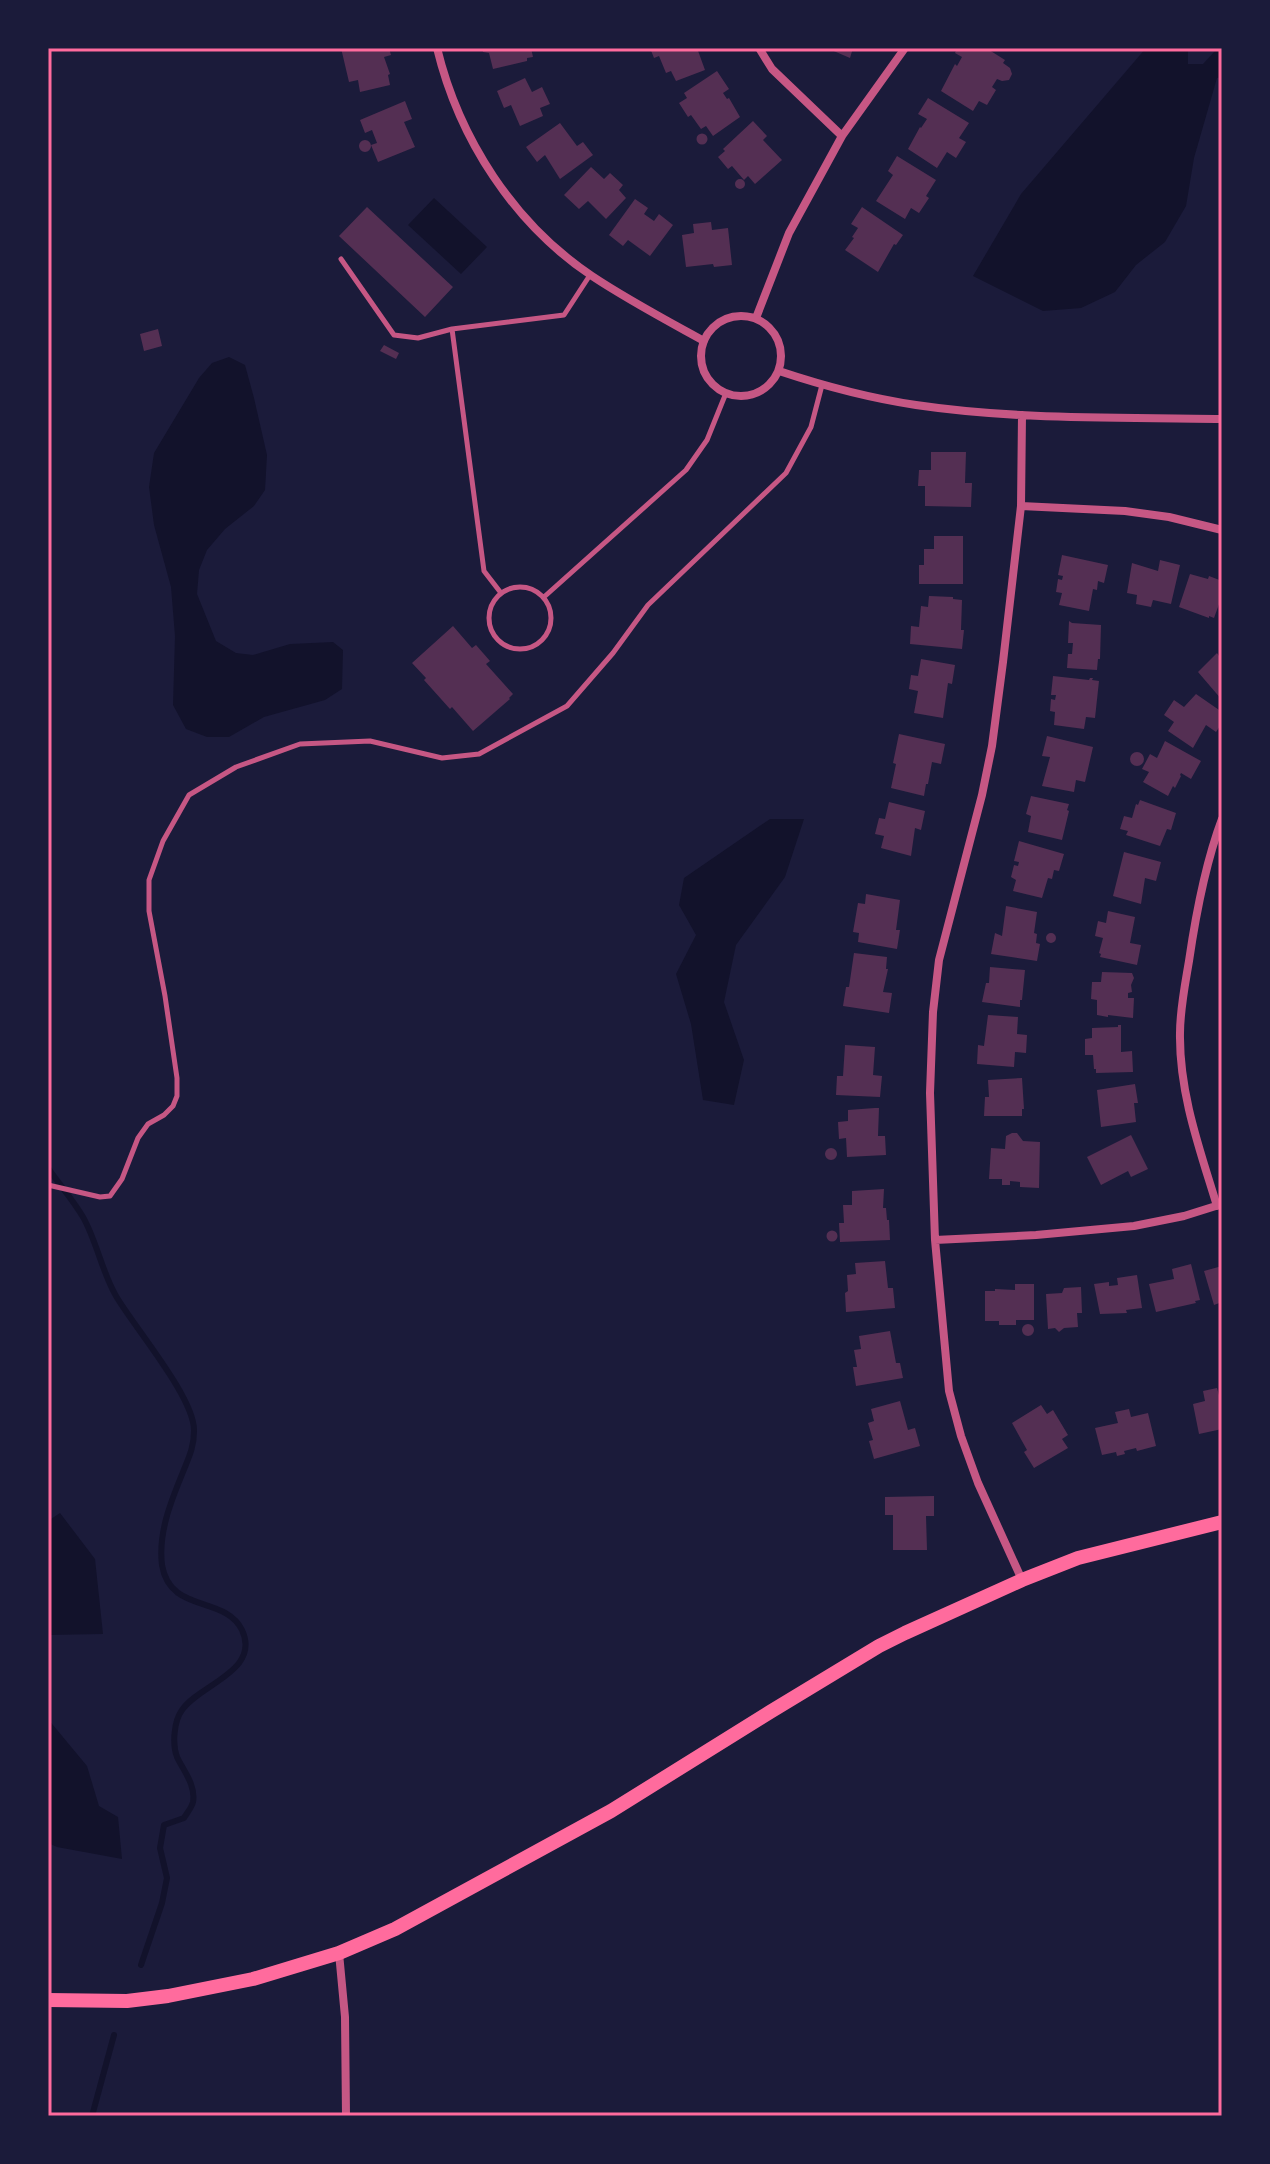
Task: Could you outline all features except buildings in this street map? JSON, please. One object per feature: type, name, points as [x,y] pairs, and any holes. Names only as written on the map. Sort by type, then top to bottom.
[{"type":"main road","points":[[48,2000],[127,2001],[168,1996],[253,1979],[339,1953],[395,1929],[611,1811],[879,1646],[1022,1580],[1078,1558],[1222,1522]]},
{"type":"street","points":[[437,48],[456,106],[474,145],[494,179],[533,225],[590,275],[704,341]]},
{"type":"street","points":[[759,48],[772,69],[842,136]]},
{"type":"street","points":[[756,318],[789,233],[842,136],[905,48]]},
{"type":"street","points":[[731,316],[756,318],[776,334],[781,345],[779,371],[763,389],[751,395],[726,393],[707,377],[701,353],[704,341],[710,330],[731,316]]},
{"type":"street","points":[[779,371],[822,385],[915,405],[973,412],[1222,419]]},
{"type":"street","points":[[1022,415],[1021,506],[992,746],[939,960],[933,1012],[930,1093],[935,1240],[949,1391],[978,1483],[1022,1580]]},
{"type":"street","points":[[1021,506],[1125,511],[1169,517],[1222,530]]},
{"type":"street","points":[[935,1240],[1134,1226],[1220,1205],[1188,1104],[1180,1034],[1182,999],[1196,913],[1212,845],[1222,819]]},
{"type":"street","points":[[339,1953],[345,2017],[346,2116]]},
{"type":"lane","points":[[341,259],[394,335],[418,338],[452,329],[564,315],[590,275]]},
{"type":"lane","points":[[452,329],[484,571],[501,593]]},
{"type":"lane","points":[[48,1185],[100,1197],[110,1196],[122,1179],[138,1138],[148,1124],[173,1106],[177,1096],[165,996],[149,911],[149,880],[163,841],[189,795],[236,767],[300,744],[370,741],[442,758],[479,754],[567,706],[613,653],[648,605],[786,473],[811,427],[822,385]]},
{"type":"lane","points":[[544,597],[686,470],[707,440],[726,393]]},
{"type":"lane","points":[[518,587],[536,591],[544,597],[550,606],[551,627],[538,644],[518,650],[498,641],[489,622],[489,611],[501,593],[518,587]]},
{"type":"shaded area","points":[[1146,48],[1188,48],[1188,64],[1203,64],[1222,48],[1222,77],[1217,78],[1194,158],[1186,206],[1165,242],[1136,265],[1115,292],[1081,308],[1043,311],[973,276],[1021,194]]},
{"type":"shaded area","points":[[434,198],[487,247],[461,274],[408,225]]},
{"type":"shaded area","points":[[229,357],[245,365],[254,398],[267,455],[265,490],[254,506],[225,529],[207,550],[199,570],[197,594],[216,641],[236,653],[253,655],[290,644],[333,642],[343,650],[342,689],[325,700],[264,717],[229,737],[207,737],[186,729],[173,705],[175,636],[171,587],[154,525],[149,487],[154,453],[199,378],[212,363]]},
{"type":"shaded area","points":[[770,819],[804,819],[785,877],[736,945],[724,1002],[744,1060],[734,1105],[703,1100],[691,1024],[676,974],[696,935],[679,905],[684,878]]},
{"type":"shaded area","points":[[60,1513],[95,1559],[103,1634],[48,1635],[48,1521]]},
{"type":"shaded area","points":[[48,1719],[87,1766],[99,1806],[118,1817],[122,1859],[48,1843]]},
{"type":"waterway","points":[[48,1168],[83,1217],[116,1296],[175,1382],[192,1417],[192,1447],[170,1506],[162,1541],[162,1565],[167,1580],[175,1591],[186,1598],[234,1619],[242,1630],[246,1644],[236,1666],[191,1701],[177,1720],[175,1752],[191,1784],[193,1802],[184,1818],[164,1825],[160,1848],[167,1878],[141,1965]]},
{"type":"waterway","points":[[92,2116],[114,2035]]}]
